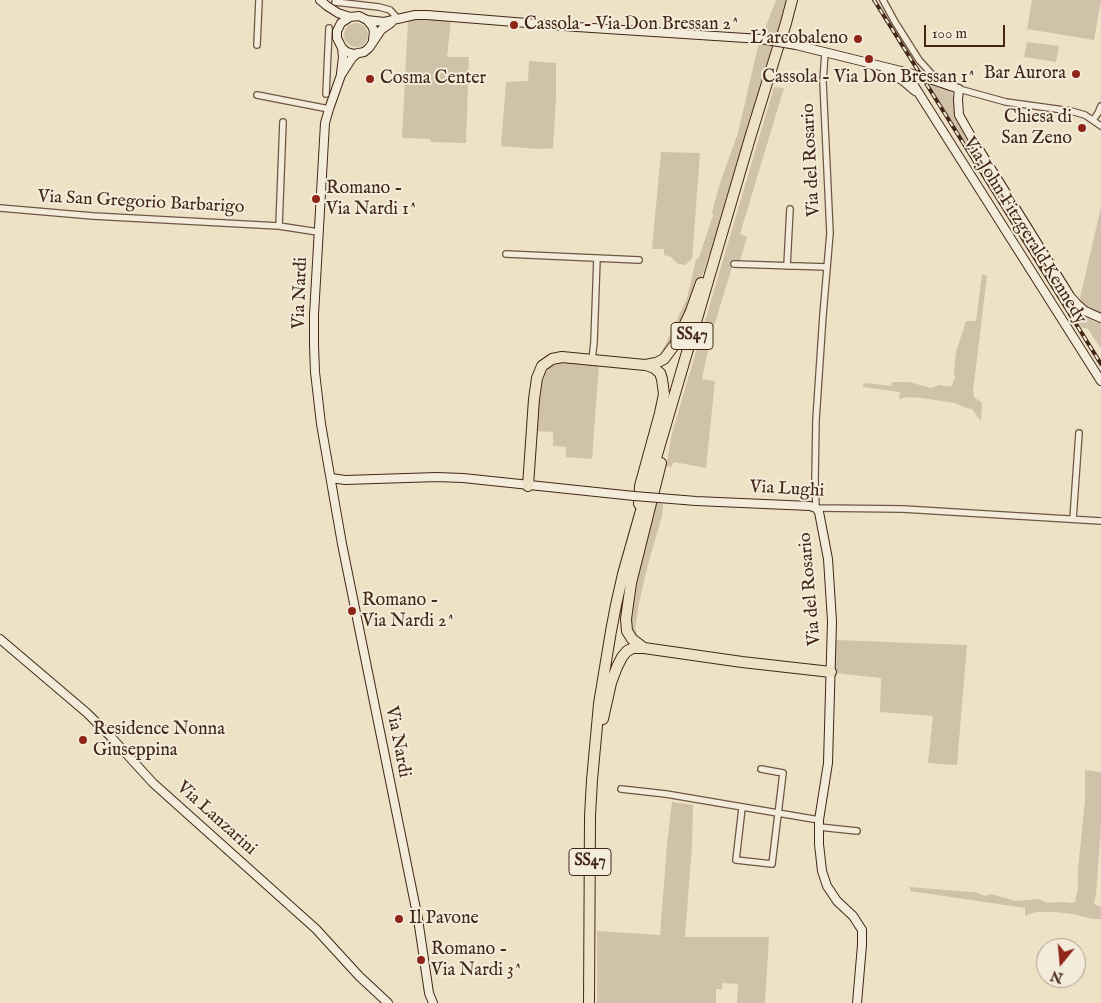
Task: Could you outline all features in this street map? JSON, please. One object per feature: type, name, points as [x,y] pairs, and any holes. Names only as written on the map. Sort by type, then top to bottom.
[{"type":"highway","name":"SS47","points":[[589,1003],[590,816],[599,704],[611,631],[623,574],[638,520],[792,0]]},
{"type":"highway","name":"SS47","points":[[786,24],[798,0]]},
{"type":"highway","points":[[528,486],[534,400],[537,378],[542,366],[552,360],[562,358],[645,364],[656,363],[664,359],[676,343],[691,311],[707,264],[719,245]]},
{"type":"highway","points":[[638,520],[640,486],[656,431],[664,394],[660,373],[645,364]]},
{"type":"highway","points":[[644,648],[632,639],[627,632],[626,619],[631,583],[661,465],[665,426]]},
{"type":"highway","points":[[595,743],[617,667],[627,651],[633,648],[831,672]]},
{"type":"main road","points":[[320,0],[338,13],[350,17],[359,16],[367,20],[384,22],[415,15],[436,15],[577,27],[762,39],[796,45],[865,62],[904,75],[922,76],[959,89],[959,115],[977,147],[1070,296],[1086,311],[1101,318]]},
{"type":"main road","points":[[327,6],[338,28]]},
{"type":"main road","points":[[350,17],[341,23],[338,28],[337,38],[342,48],[347,52],[358,54],[369,48],[381,30],[398,19]]},
{"type":"main road","points":[[367,20],[374,31],[373,42]]},
{"type":"main road","name":"Via Nardi","points":[[340,78],[343,57],[342,48]]},
{"type":"main road","name":"Via Nardi","points":[[358,54],[352,58],[340,78],[328,109],[325,126],[314,315],[315,372],[321,424],[355,611],[418,919],[429,993],[433,1003]]},
{"type":"main road","name":"Via John Fitzgerald Kennedy","points":[[904,75],[920,96],[1101,381]]},
{"type":"main road","name":"Via Lughi","points":[[331,482],[437,477],[634,496],[816,508]]},
{"type":"main road","name":"Via del Rosario","points":[[816,508],[819,512],[828,559],[832,620],[828,764],[819,824],[819,844],[822,871],[827,886],[837,901],[853,916],[862,930],[857,1003]]},
{"type":"main road","name":"Via Lanzarini","points":[[0,639],[87,713],[153,783],[316,929],[359,976],[388,1003]]},
{"type":"street","points":[[257,44],[259,0]]},
{"type":"street","points":[[883,0],[919,60],[938,81]]},
{"type":"street","points":[[335,2],[359,2],[379,7],[390,10],[398,19]]},
{"type":"street","points":[[326,94],[329,28]]},
{"type":"street","name":"Via del Rosario","points":[[816,508],[816,420],[830,233],[823,82],[825,52]]},
{"type":"street","points":[[326,77],[340,78]]},
{"type":"street","points":[[959,89],[1000,101],[1071,111],[1085,115],[1101,126]]},
{"type":"street","points":[[257,95],[328,109]]},
{"type":"street","points":[[1093,120],[1101,106]]},
{"type":"street","points":[[279,226],[283,122]]},
{"type":"street","name":"Via San Gregorio Barbarigo","points":[[0,208],[279,226],[318,232]]},
{"type":"street","name":"Via del Rosario","points":[[786,266],[790,210]]},
{"type":"street","points":[[506,254],[639,260]]},
{"type":"street","points":[[592,360],[597,258]]},
{"type":"street","points":[[734,264],[827,267]]},
{"type":"street","points":[[1073,520],[1079,433]]},
{"type":"street","name":"Via Lughi","points":[[816,508],[903,509],[1101,521]]},
{"type":"street","points":[[742,808],[736,860],[772,864],[783,773],[761,769]]},
{"type":"street","points":[[620,789],[666,794],[778,814],[857,831]]},
{"type":"shaded area","points":[[776,0],[789,0],[776,37],[762,36]]},
{"type":"shaded area","points":[[1032,0],[1101,0],[1094,40],[1027,29]]},
{"type":"shaded area","points":[[417,17],[451,19],[447,57],[469,57],[466,143],[431,142],[430,139],[402,138],[408,20]]},
{"type":"shaded area","points":[[356,23],[361,24],[367,30],[367,40],[361,46],[356,47],[351,46],[345,40],[344,35],[345,30],[351,24]]},
{"type":"shaded area","points":[[759,42],[773,45],[714,242],[691,306],[669,352],[659,357],[687,298],[696,260],[699,257],[713,216],[712,212],[721,180],[738,133]]},
{"type":"shaded area","points":[[1027,42],[1059,46],[1056,62],[1024,57]]},
{"type":"shaded area","points":[[529,61],[556,63],[553,148],[501,146],[506,82],[528,81]]},
{"type":"shaded area","points":[[927,82],[950,91],[955,97],[955,105],[1082,313],[1101,323],[1101,349],[1088,329],[1081,327]]},
{"type":"shaded area","points":[[774,87],[784,88],[740,234],[747,237],[739,264],[733,264],[711,336],[702,379],[715,381],[706,468],[674,462],[671,467],[666,466],[672,433]]},
{"type":"shaded area","points":[[661,152],[700,153],[692,259],[685,265],[678,264],[671,257],[664,255],[664,249],[652,249]]},
{"type":"shaded area","points":[[1101,207],[1101,315],[1079,302]]},
{"type":"shaded area","points":[[982,274],[987,276],[973,391],[974,397],[982,403],[981,420],[972,409],[955,403],[908,397],[899,399],[900,392],[863,387],[866,383],[891,386],[892,382],[909,382],[931,388],[939,385],[951,387],[955,378],[956,352],[966,321],[976,321]]},
{"type":"shaded area","points":[[564,362],[599,365],[592,459],[566,457],[566,447],[553,446],[553,432],[537,431],[540,388],[544,374],[550,367]]},
{"type":"shaded area","points":[[655,502],[663,503],[662,516],[639,603],[635,629],[643,643],[640,645],[630,626],[631,606]]},
{"type":"shaded area","points":[[836,640],[967,645],[957,765],[928,763],[933,716],[880,712],[881,678],[835,673]]},
{"type":"shaded area","points":[[1085,770],[1101,772],[1101,828],[1094,904],[1101,907],[1101,919],[1055,912],[1036,912],[1025,916],[1025,908],[910,891],[910,887],[975,892],[985,896],[991,894],[1016,901],[1039,899],[1047,903],[1075,902],[1078,888],[1078,869],[1085,800]]},
{"type":"shaded area","points":[[672,802],[693,805],[685,937],[769,937],[765,1003],[737,1003],[738,984],[722,983],[722,989],[716,989],[716,1003],[597,1003],[597,931],[660,935]]},
{"type":"railway","points":[[874,0],[1101,364]]},
{"type":"place","name":"Cassola - Via Don Bressan 2^","points":[[514,25]]},
{"type":"place","name":"L'arcobaleno","points":[[858,39]]},
{"type":"place","name":"Cassola - Via Don Bressan 1^","points":[[869,59]]},
{"type":"place","name":"Bar Aurora","points":[[1076,74]]},
{"type":"place","name":"Cosma Center","points":[[370,79]]},
{"type":"place","name":"Chiesa di San Zeno","points":[[1082,128]]},
{"type":"place","name":"Romano - Via Nardi 1^","points":[[316,199]]},
{"type":"place","name":"Romano - Via Nardi 2^","points":[[352,611]]},
{"type":"place","name":"Residence Nonna Giuseppina","points":[[83,740]]},
{"type":"place","name":"Il Pavone","points":[[399,919]]},
{"type":"place","name":"Romano - Via Nardi 3^","points":[[421,960]]}]
